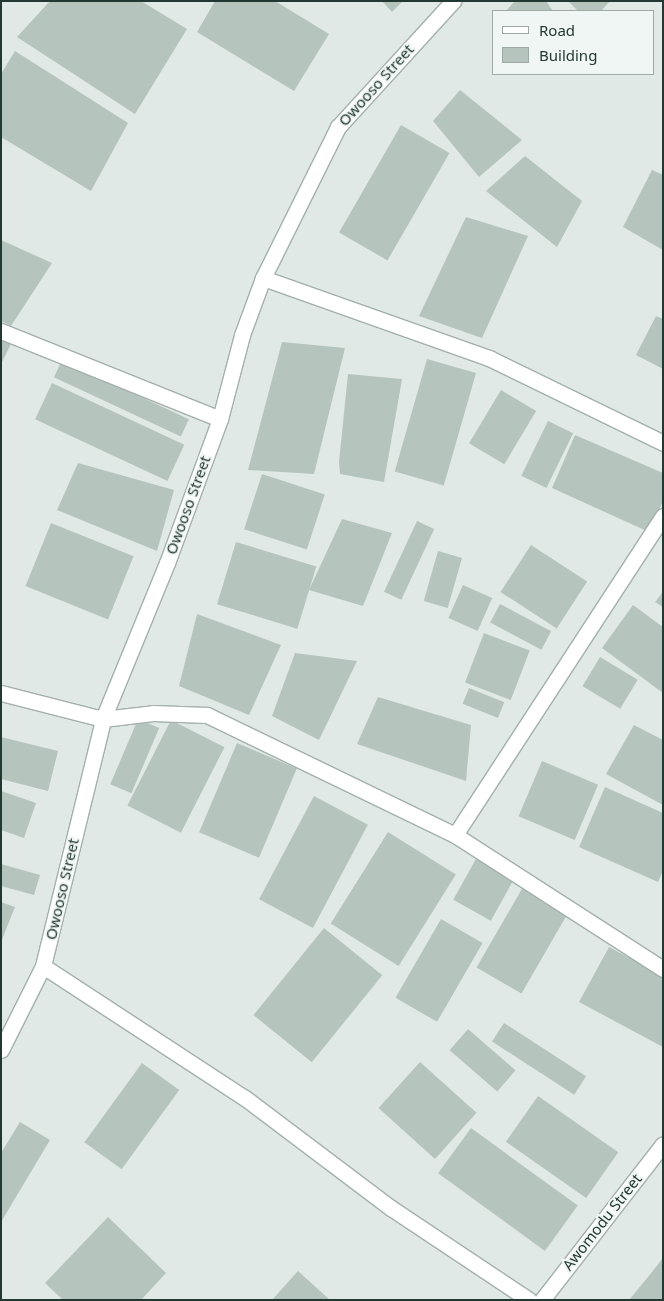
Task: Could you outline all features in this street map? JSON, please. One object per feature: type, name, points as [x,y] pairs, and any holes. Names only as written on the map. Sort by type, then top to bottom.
[{"type":"street","name":"Owooso Street","points":[[1,1050],[44,966],[102,719],[167,562],[220,419],[242,335],[263,278],[338,127],[453,1]]},
{"type":"street","points":[[263,278],[489,358],[663,443]]},
{"type":"street","points":[[1,331],[220,419]]},
{"type":"street","points":[[456,835],[663,516]]},
{"type":"street","points":[[1,693],[102,719],[153,713],[207,715],[456,835],[663,969]]},
{"type":"street","points":[[44,966],[245,1098],[390,1208],[529,1300]]},
{"type":"street","name":"Awomodu Street","points":[[542,1300],[663,1144]]},
{"type":"building","points":[[50,1],[141,1],[187,29],[135,114],[17,37]]},
{"type":"building","points":[[215,1],[275,1],[329,34],[294,91],[197,32]]},
{"type":"building","points":[[382,1],[403,1],[392,12]]},
{"type":"building","points":[[515,1],[546,1],[552,10],[507,10]]},
{"type":"building","points":[[568,1],[610,1],[602,10],[577,10]]},
{"type":"building","points":[[15,51],[128,123],[91,191],[1,137],[1,74]]},
{"type":"building","points":[[460,90],[522,140],[479,177],[433,121]]},
{"type":"building","points":[[401,125],[449,153],[387,260],[339,232]]},
{"type":"building","points":[[525,156],[582,201],[557,247],[486,191]]},
{"type":"building","points":[[652,170],[663,175],[663,250],[623,227]]},
{"type":"building","points":[[466,217],[528,236],[482,338],[419,316]]},
{"type":"building","points":[[1,240],[52,263],[11,326],[1,321]]},
{"type":"building","points":[[656,316],[663,319],[663,369],[636,355]]},
{"type":"building","points":[[1,339],[11,344],[1,364]]},
{"type":"building","points":[[282,342],[345,348],[314,474],[248,470]]},
{"type":"building","points":[[427,359],[476,373],[444,486],[395,471]]},
{"type":"building","points":[[62,360],[189,419],[181,436],[54,377]]},
{"type":"building","points":[[348,374],[402,379],[384,482],[340,474],[339,462]]},
{"type":"building","points":[[52,383],[184,445],[167,481],[35,419]]},
{"type":"building","points":[[501,390],[536,411],[504,464],[469,443]]},
{"type":"building","points":[[548,421],[573,433],[546,488],[521,476]]},
{"type":"building","points":[[575,435],[663,473],[663,501],[649,532],[552,488]]},
{"type":"building","points":[[78,463],[174,490],[157,551],[57,510]]},
{"type":"building","points":[[262,474],[325,494],[307,550],[244,529]]},
{"type":"building","points":[[342,519],[392,533],[363,606],[309,590]]},
{"type":"building","points":[[417,521],[434,529],[401,600],[384,592]]},
{"type":"building","points":[[51,523],[134,556],[108,619],[26,586]]},
{"type":"building","points":[[236,542],[316,567],[297,629],[217,604]]},
{"type":"building","points":[[531,545],[587,581],[557,628],[501,592]]},
{"type":"building","points":[[438,551],[462,558],[448,608],[424,601]]},
{"type":"building","points":[[463,585],[492,598],[478,631],[448,618]]},
{"type":"building","points":[[663,592],[663,607],[655,602]]},
{"type":"building","points":[[500,604],[551,631],[541,650],[490,623]]},
{"type":"building","points":[[633,605],[663,627],[663,693],[602,648]]},
{"type":"building","points":[[197,614],[281,645],[249,715],[179,686]]},
{"type":"building","points":[[484,633],[530,651],[511,700],[465,682]]},
{"type":"building","points":[[295,653],[357,661],[319,740],[272,716]]},
{"type":"building","points":[[600,657],[638,680],[620,709],[582,686]]},
{"type":"building","points":[[469,688],[504,702],[498,718],[463,704]]},
{"type":"building","points":[[378,697],[471,725],[466,781],[357,744]]},
{"type":"building","points":[[138,719],[159,728],[131,793],[110,784]]},
{"type":"building","points":[[171,720],[224,747],[181,833],[127,806]]},
{"type":"building","points":[[634,725],[663,740],[663,805],[606,774]]},
{"type":"building","points":[[1,737],[58,751],[48,791],[1,779]]},
{"type":"building","points":[[237,743],[297,768],[259,858],[199,832]]},
{"type":"building","points":[[542,761],[598,785],[575,840],[519,816]]},
{"type":"building","points":[[605,787],[663,813],[663,871],[658,882],[579,847]]},
{"type":"building","points":[[1,791],[36,803],[24,838],[1,830]]},
{"type":"building","points":[[314,796],[368,825],[313,928],[259,899]]},
{"type":"building","points":[[388,832],[456,874],[399,966],[331,924]]},
{"type":"building","points":[[477,857],[515,878],[491,921],[453,900]]},
{"type":"building","points":[[1,864],[40,875],[34,895],[1,886]]},
{"type":"building","points":[[523,887],[568,913],[522,994],[476,968]]},
{"type":"building","points":[[1,902],[15,907],[1,942]]},
{"type":"building","points":[[441,919],[483,943],[437,1022],[396,998]]},
{"type":"building","points":[[324,928],[382,975],[312,1062],[254,1015]]},
{"type":"building","points":[[609,947],[663,976],[663,1047],[579,1002]]},
{"type":"building","points":[[504,1023],[586,1076],[574,1095],[492,1041]]},
{"type":"building","points":[[468,1029],[516,1070],[497,1091],[450,1050]]},
{"type":"building","points":[[420,1062],[476,1113],[435,1159],[379,1108]]},
{"type":"building","points":[[142,1063],[179,1090],[122,1169],[84,1142]]},
{"type":"building","points":[[538,1096],[618,1152],[586,1198],[506,1142]]},
{"type":"building","points":[[20,1122],[50,1140],[1,1222],[1,1153]]},
{"type":"building","points":[[471,1128],[578,1206],[545,1251],[438,1173]]},
{"type":"building","points":[[108,1217],[166,1273],[141,1300],[63,1300],[45,1283]]},
{"type":"building","points":[[663,1258],[663,1300],[629,1300],[648,1277]]},
{"type":"building","points":[[298,1271],[330,1300],[272,1300]]}]
